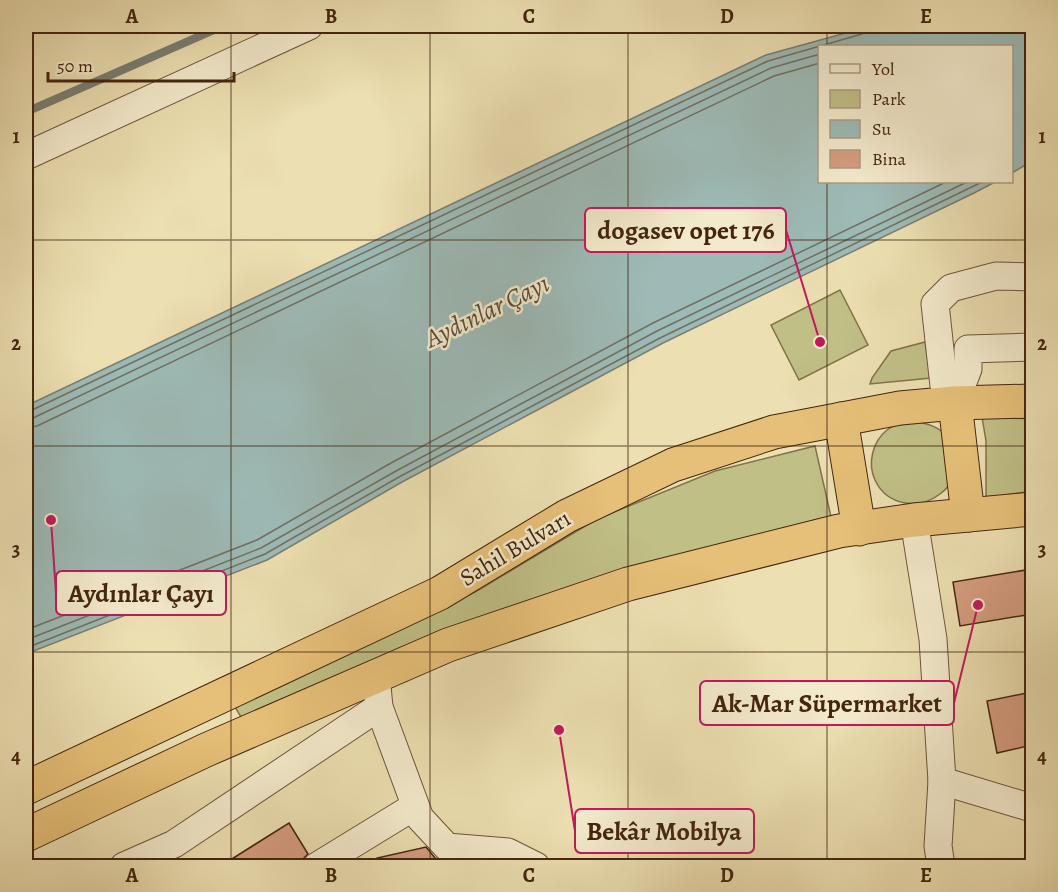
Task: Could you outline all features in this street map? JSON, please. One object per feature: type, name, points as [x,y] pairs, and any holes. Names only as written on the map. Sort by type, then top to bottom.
[{"type":"highway","name":"Sahil Bulvarı","points":[[26,789],[440,593],[567,516],[673,465],[774,432],[900,408],[955,403],[1032,402]]},
{"type":"highway","points":[[955,403],[968,515]]},
{"type":"highway","points":[[841,419],[858,529]]},
{"type":"highway","points":[[26,835],[206,750],[378,692],[447,645],[628,584],[839,531],[914,520],[1032,509]]},
{"type":"street","points":[[26,156],[309,26]]},
{"type":"street","points":[[955,403],[944,386],[935,304],[951,288],[996,276],[1032,277]]},
{"type":"street","points":[[955,403],[968,369],[968,349],[1032,347]]},
{"type":"street","points":[[914,520],[933,639],[942,781],[940,856],[921,867]]},
{"type":"street","points":[[124,867],[174,844],[378,692],[420,818],[447,857],[508,852],[536,867]]},
{"type":"street","points":[[942,781],[1032,808]]},
{"type":"street","points":[[317,867],[415,806]]},
{"type":"green space","points":[[840,290],[868,345],[799,380],[771,325]]},
{"type":"green space","points":[[925,342],[931,378],[870,384],[891,351]]},
{"type":"green space","points":[[982,417],[1032,419],[1032,491],[986,498],[986,441]]},
{"type":"green space","points":[[912,421],[932,426],[948,439],[952,475],[945,490],[932,499],[904,503],[895,500],[880,489],[873,473],[872,460],[878,440],[887,430]]},
{"type":"green space","points":[[815,446],[832,521],[244,722],[235,707],[475,592],[597,519],[715,471]]},
{"type":"water","points":[[871,26],[1032,26],[1032,161],[1013,172],[1013,45],[818,45],[818,183],[993,183],[663,343],[402,482],[267,560],[26,654],[26,406],[766,55]]},
{"type":"building","points":[[1032,569],[1032,614],[960,626],[953,582]]},
{"type":"building","points":[[1032,692],[1032,745],[997,753],[987,701]]},
{"type":"building","points":[[289,823],[308,854],[300,867],[219,867]]},
{"type":"building","points":[[426,847],[435,858],[444,862],[445,867],[378,867],[377,858]]},
{"type":"waterway","points":[[26,112],[223,26]]},
{"type":"place","name":"dogasev opet 176","points":[[820,342]]},
{"type":"place","name":"Aydınlar Çayı","points":[[51,520]]},
{"type":"place","name":"Ak-Mar Süpermarket","points":[[978,605]]},
{"type":"place","name":"Bekâr Mobilya","points":[[559,730]]}]
